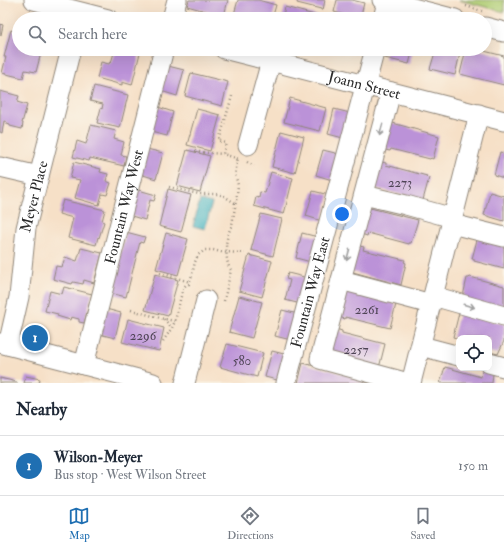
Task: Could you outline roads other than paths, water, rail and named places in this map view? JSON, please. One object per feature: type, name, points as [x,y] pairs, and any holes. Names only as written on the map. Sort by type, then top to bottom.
[{"type":"street","points":[[34,0],[70,12]]},
{"type":"street","points":[[174,12],[177,0]]},
{"type":"street","points":[[384,7],[459,12]]},
{"type":"street","points":[[492,24],[504,32]]},
{"type":"street","name":"Meyer Place","points":[[4,344],[19,297],[26,228],[69,56]]},
{"type":"street","name":"Fountain Way West","points":[[84,365],[162,56]]},
{"type":"street","name":"Joann Street","points":[[251,56],[504,121]]},
{"type":"street","name":"Fountain Way East","points":[[286,383],[373,56]]},
{"type":"street","points":[[242,152],[271,61]]},
{"type":"street","points":[[391,92],[320,359],[408,383]]},
{"type":"street","points":[[411,383],[479,114]]},
{"type":"street","points":[[0,167],[39,176]]},
{"type":"street","points":[[364,195],[406,205],[453,219],[504,237]]},
{"type":"street","points":[[453,219],[504,227]]},
{"type":"street","points":[[341,280],[504,316]]},
{"type":"street","points":[[185,383],[215,300]]},
{"type":"street","points":[[4,344],[147,382]]},
{"type":"street","points":[[420,346],[456,355]]},
{"type":"street","points":[[492,364],[504,367]]},
{"type":"water","points":[[200,200],[212,203],[205,229],[193,226]]},
{"type":"place","name":"Wilson-Meyer","points":[[35,338]]}]
